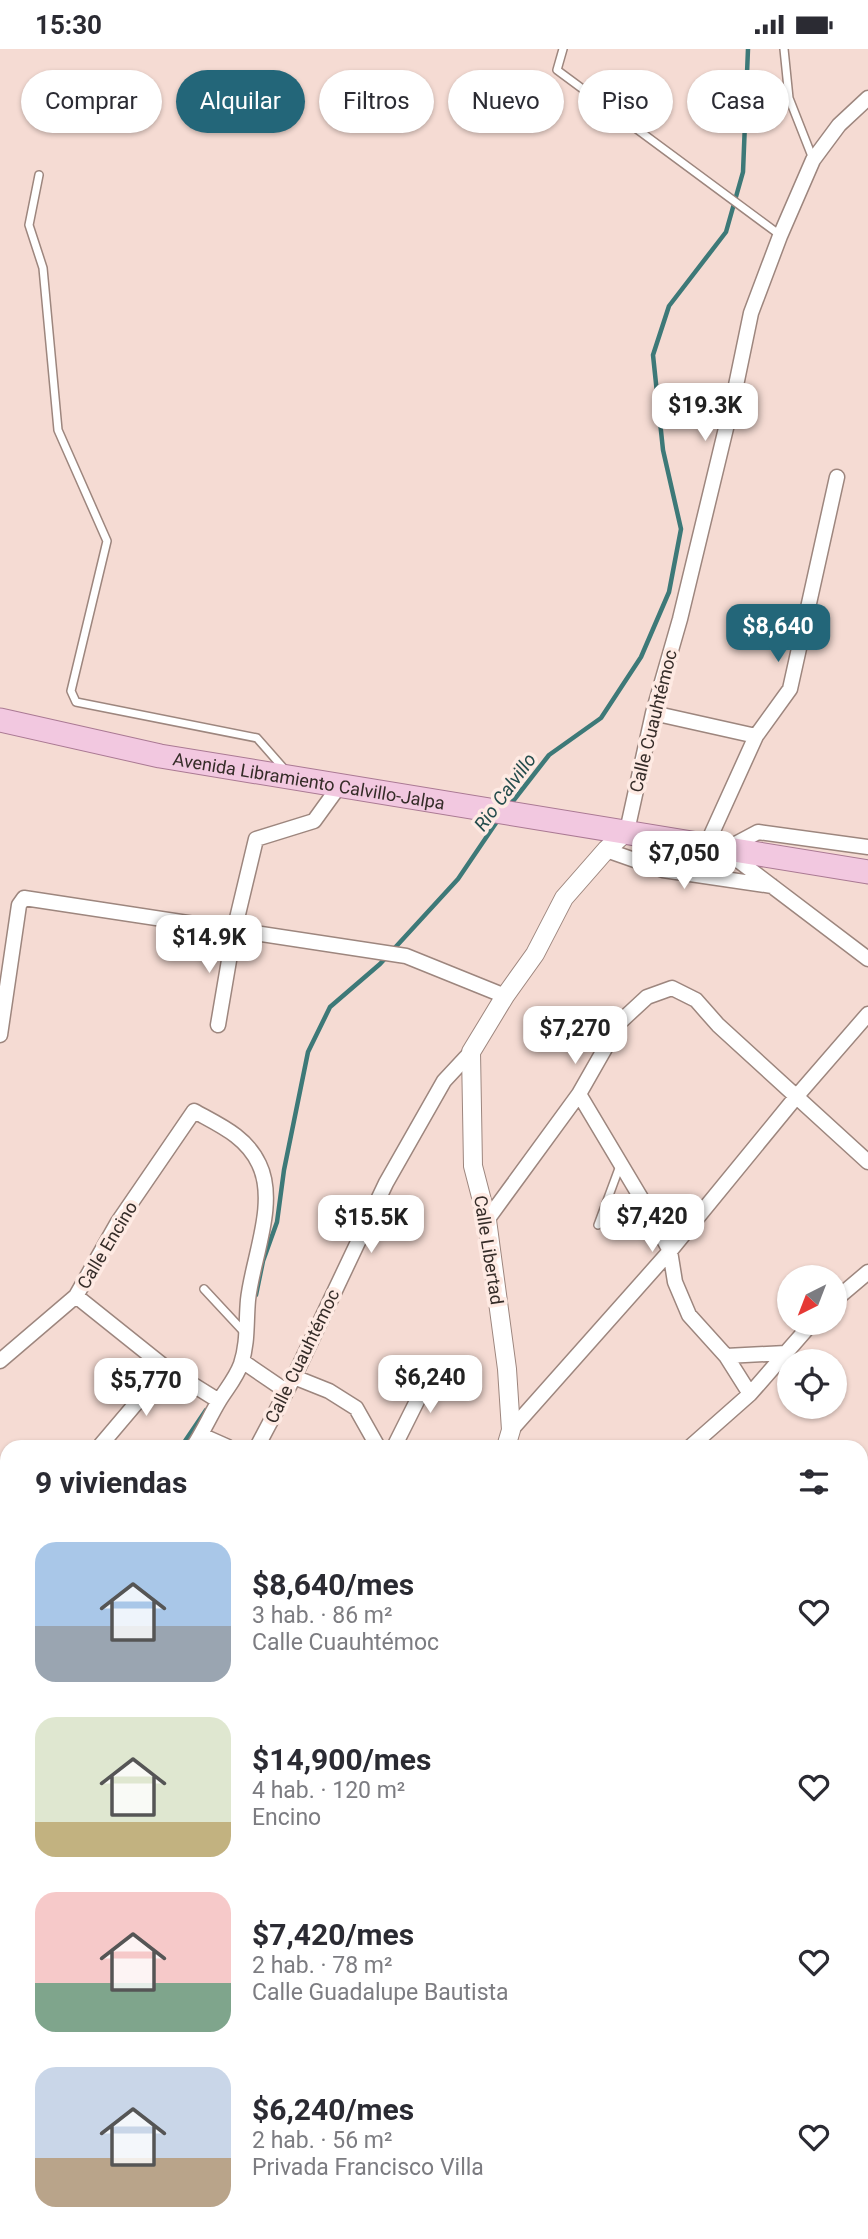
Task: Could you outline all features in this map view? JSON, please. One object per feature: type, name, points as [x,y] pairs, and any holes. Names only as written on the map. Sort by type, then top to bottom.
[{"type":"main road","name":"Avenida Libramiento Calvillo-Jalpa","points":[[0,720],[160,756],[868,872]]},
{"type":"street","name":"Calle Cuauhtémoc","points":[[261,1440],[294,1377],[386,1184],[444,1081],[471,1052],[505,996],[535,954],[564,898],[606,850],[627,831],[653,713],[683,606],[734,395],[751,313],[813,160],[839,125],[868,97]]},
{"type":"street","points":[[719,846],[756,736],[790,689],[837,477]]},
{"type":"street","points":[[653,713],[756,736]]},
{"type":"street","points":[[218,1025],[234,931],[256,839],[314,821],[341,785]]},
{"type":"street","points":[[719,846],[758,832],[868,846]]},
{"type":"street","points":[[719,846],[868,959]]},
{"type":"street","points":[[606,850],[663,870],[773,886]]},
{"type":"street","points":[[0,1035],[19,905],[24,898],[406,956],[505,996]]},
{"type":"street","points":[[487,1220],[579,1094],[620,1022],[647,997],[672,988],[696,1000],[718,1025],[868,1162]]},
{"type":"street","points":[[509,1439],[868,1014]]},
{"type":"street","name":"Calle Libertad","points":[[471,1052],[473,1166],[487,1220],[508,1369],[509,1439]]},
{"type":"street","points":[[579,1094],[670,1251],[675,1282],[689,1315],[726,1356],[750,1394]]},
{"type":"street","name":"Calle Encino","points":[[0,1361],[76,1296],[118,1222],[194,1111],[229,1130],[247,1145],[260,1165],[264,1181],[265,1219],[248,1300],[247,1335]]},
{"type":"street","points":[[847,1290],[868,1272]]},
{"type":"street","points":[[76,1296],[166,1367],[219,1401]]},
{"type":"street","points":[[198,1440],[219,1401],[235,1379],[247,1335]]},
{"type":"street","points":[[789,1349],[802,1335]]},
{"type":"street","points":[[726,1356],[777,1353]]},
{"type":"street","points":[[242,1361],[286,1391]]},
{"type":"street","points":[[698,1440],[750,1394],[777,1363]]},
{"type":"street","points":[[105,1440],[166,1367]]},
{"type":"street","points":[[398,1440],[420,1395],[429,1367]]},
{"type":"street","points":[[294,1377],[328,1391],[356,1408],[374,1440]]},
{"type":"lane","points":[[563,49],[557,70],[780,236]]},
{"type":"lane","points":[[784,49],[789,98],[813,160]]},
{"type":"lane","points":[[39,176],[29,225],[43,268],[58,430],[107,541],[71,691],[76,702],[257,738],[291,777]]},
{"type":"lane","points":[[598,1225],[621,1163]]},
{"type":"lane","points":[[204,1289],[247,1335]]},
{"type":"waterway","name":"Rio Calvillo","points":[[510,805],[549,755],[601,718],[641,657],[669,592],[681,529],[663,450],[653,355],[669,306],[726,232],[743,172],[748,49]]},
{"type":"waterway","name":"Rio Calvillo","points":[[256,1295],[263,1261],[277,1222],[284,1170],[308,1052],[330,1007],[380,964],[458,879],[498,820]]},
{"type":"waterway","name":"Rio Calvillo","points":[[186,1440],[206,1410]]}]
